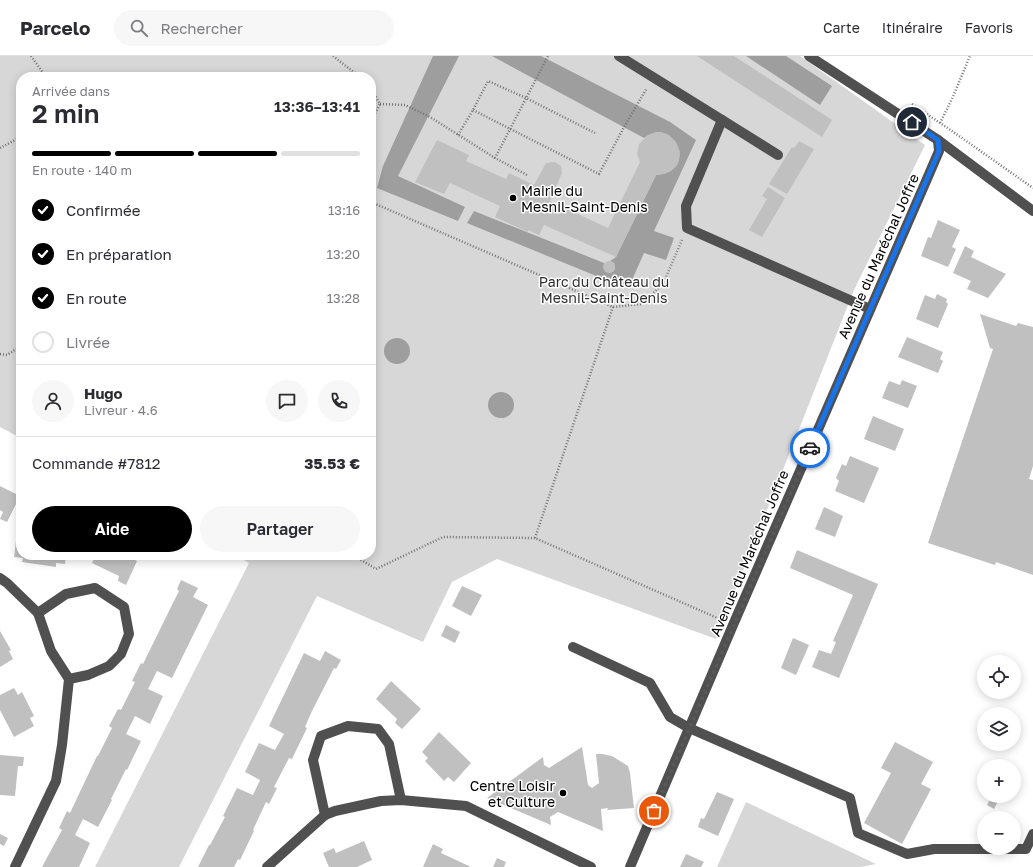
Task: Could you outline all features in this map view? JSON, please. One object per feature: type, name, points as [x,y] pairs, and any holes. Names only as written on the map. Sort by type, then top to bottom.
[{"type":"street","points":[[618,56],[778,156]]},
{"type":"street","points":[[809,56],[938,140],[1033,211]]},
{"type":"street","points":[[722,120],[686,206],[687,228],[870,309]]},
{"type":"street","name":"Avenue du Maréchal Joffre","points":[[630,867],[733,625],[939,151],[938,140]]},
{"type":"street","points":[[0,578],[38,613],[51,650],[69,679],[62,746],[56,781],[15,867]]},
{"type":"street","points":[[38,613],[66,594],[95,588],[124,607],[129,634],[121,654],[108,666],[88,675],[69,679]]},
{"type":"street","points":[[573,647],[650,683],[670,716],[689,728],[850,798],[858,833],[907,854],[934,849],[1026,849],[1033,834]]},
{"type":"street","points":[[326,815],[313,760],[321,736],[348,726],[378,729],[389,744],[401,800]]},
{"type":"street","points":[[267,867],[326,815],[335,811],[381,801],[401,800],[466,806],[590,867]]},
{"type":"path","points":[[31,56],[42,72]]},
{"type":"path","points":[[333,56],[354,72]]},
{"type":"path","points":[[940,122],[970,56]]},
{"type":"path","points":[[495,158],[547,57]]},
{"type":"path","points":[[473,110],[599,174],[636,105],[654,78]]},
{"type":"path","points":[[458,135],[488,81],[526,98],[595,134]]},
{"type":"path","points":[[376,97],[380,104]]},
{"type":"path","points":[[380,104],[405,105],[430,117],[495,158],[527,175]]},
{"type":"path","points":[[376,112],[380,104]]},
{"type":"path","points":[[952,131],[1033,188]]},
{"type":"path","points":[[0,148],[16,140]]},
{"type":"path","points":[[376,204],[613,307],[642,304],[662,284],[687,228]]},
{"type":"path","points":[[535,538],[613,307]]},
{"type":"path","points":[[0,354],[7,355],[16,349]]},
{"type":"path","points":[[361,560],[376,569],[443,537],[535,538],[733,625]]},
{"type":"green space","name":"Parc du Château du Mesnil-Saint-Denis","points":[[0,56],[800,56],[925,145],[854,290],[716,639],[497,559],[452,582],[423,642],[317,596],[179,867],[95,867],[249,563],[244,560],[376,560],[376,72],[16,72],[16,435],[0,427]]},
{"type":"green space","points":[[746,802],[876,864],[861,867],[717,867]]},
{"type":"shaded area","points":[[433,56],[459,56],[398,176],[465,207],[458,221],[377,188],[383,166]]},
{"type":"shaded area","points":[[492,56],[541,56],[670,122],[696,140],[654,231],[674,238],[666,260],[644,253],[628,289],[467,223],[474,211],[604,263],[604,268],[610,273],[614,271],[615,267],[614,263],[610,261],[616,257],[656,175],[667,173],[676,166],[679,159],[679,151],[676,143],[663,133],[654,133],[644,138]]},
{"type":"shaded area","points":[[746,56],[786,56],[832,86],[820,105]]},
{"type":"shaded area","points":[[397,338],[406,342],[410,351],[406,360],[397,364],[388,360],[384,351],[388,342]]},
{"type":"shaded area","points":[[501,392],[510,396],[514,405],[510,414],[501,418],[492,414],[488,405],[492,396]]},
{"type":"building","points":[[697,56],[734,56],[832,120],[822,137]]},
{"type":"building","points":[[661,132],[669,135],[676,142],[680,152],[679,160],[677,165],[671,171],[656,175],[616,257],[544,225],[539,235],[528,230],[528,232],[495,217],[500,206],[450,183],[444,194],[415,182],[437,140],[469,155],[466,161],[506,179],[509,173],[534,185],[546,163],[555,162],[561,166],[562,173],[550,201],[608,228],[640,162],[637,154],[639,144],[648,135]]},
{"type":"building","points":[[799,141],[814,149],[787,194],[769,184],[792,147],[794,148]]},
{"type":"building","points":[[768,187],[785,198],[762,237],[749,230],[767,199],[762,196]]},
{"type":"building","points":[[938,220],[960,230],[952,247],[956,249],[948,267],[921,256],[928,237],[931,238]]},
{"type":"building","points":[[965,246],[974,251],[971,257],[1006,274],[988,298],[967,289],[971,281],[953,273]]},
{"type":"building","points":[[609,261],[613,263],[615,267],[613,271],[609,273],[605,271],[603,267],[605,263]]},
{"type":"building","points":[[937,294],[947,299],[946,302],[948,304],[938,328],[916,319],[925,295],[935,299]]},
{"type":"building","points":[[980,314],[1016,326],[1018,323],[1033,327],[1033,466],[1029,479],[1033,480],[1033,575],[996,562],[995,565],[928,543],[993,349],[990,348]]},
{"type":"building","points":[[907,337],[943,352],[940,359],[943,361],[938,373],[898,357]]},
{"type":"building","points":[[902,380],[917,386],[908,408],[882,398],[889,381],[900,385]]},
{"type":"building","points":[[873,416],[904,429],[895,451],[864,439]]},
{"type":"building","points":[[850,456],[879,468],[864,503],[835,491],[839,481],[836,478],[842,464],[846,466]]},
{"type":"building","points":[[0,486],[16,494],[16,504],[7,522],[0,519],[3,512],[0,510]]},
{"type":"building","points":[[824,507],[843,516],[835,537],[815,529]]},
{"type":"building","points":[[16,541],[16,557],[14,557]]},
{"type":"building","points":[[797,550],[878,584],[839,678],[812,667],[819,650],[831,654],[836,642],[833,641],[853,595],[790,568]]},
{"type":"building","points":[[22,560],[65,560],[65,564],[56,563],[56,567],[22,562]]},
{"type":"building","points":[[94,560],[137,561],[126,585],[118,581],[119,576],[92,563]]},
{"type":"building","points":[[181,580],[198,588],[193,597],[208,605],[172,678],[157,671],[148,689],[163,696],[150,724],[135,716],[126,734],[141,741],[98,827],[83,819],[75,835],[90,843],[79,867],[42,867],[62,830],[59,828],[67,811],[70,813],[112,728],[109,726],[118,709],[121,710],[135,682],[132,681],[141,663],[143,664],[179,591],[177,589]]},
{"type":"building","points":[[462,586],[482,595],[471,616],[452,606]]},
{"type":"building","points":[[446,625],[460,632],[455,643],[441,636]]},
{"type":"building","points":[[0,631],[11,650],[9,651],[13,659],[0,667]]},
{"type":"building","points":[[793,638],[809,645],[796,675],[781,668]]},
{"type":"building","points":[[325,651],[341,660],[336,669],[334,668],[312,711],[305,727],[307,728],[292,759],[289,758],[274,787],[277,788],[269,804],[266,802],[240,860],[238,859],[234,867],[198,867],[225,817],[223,816],[237,788],[253,795],[260,780],[245,772],[259,743],[275,750],[284,734],[269,726],[304,653],[320,661]]},
{"type":"building","points":[[391,681],[421,709],[402,729],[395,723],[397,719],[376,699]]},
{"type":"building","points":[[14,688],[18,695],[22,692],[34,716],[30,718],[34,726],[14,737],[0,710],[0,695]]},
{"type":"building","points":[[439,732],[471,763],[454,782],[448,777],[444,781],[425,761],[428,758],[422,752]]},
{"type":"building","points":[[895,742],[933,762],[921,784],[931,789],[902,844],[864,823],[891,773],[881,768]]},
{"type":"building","name":"Centre Loisir et Culture","points":[[582,747],[588,785],[592,788],[599,783],[596,754],[612,756],[628,766],[630,773],[634,808],[601,809],[603,831],[558,812],[550,817],[551,825],[487,798],[543,757],[544,765],[549,768]]},
{"type":"building","points":[[0,755],[24,757],[23,766],[18,766],[15,796],[0,795]]},
{"type":"building","points":[[717,792],[734,799],[718,836],[698,827],[701,818],[704,819]]},
{"type":"building","points":[[988,803],[997,803],[994,809],[987,805]]},
{"type":"building","points":[[0,834],[8,838],[4,846],[0,844]]},
{"type":"building","points":[[364,841],[372,860],[357,867],[329,867],[323,853],[334,848],[336,853]]},
{"type":"building","points":[[433,844],[443,849],[441,853],[471,867],[423,867]]},
{"type":"building","points":[[686,854],[704,862],[701,867],[680,867]]},
{"type":"building","points":[[497,858],[506,862],[504,867],[493,867]]},
{"type":"way so far","points":[[654,811],[810,448]]},
{"type":"place","name":"Mairie du Mesnil-Saint-Denis","points":[[513,198]]},
{"type":"place","name":"Centre Loisir et Culture","points":[[563,793]]},
{"type":"route","points":[[810,448],[939,151],[938,140],[912,122]]}]
